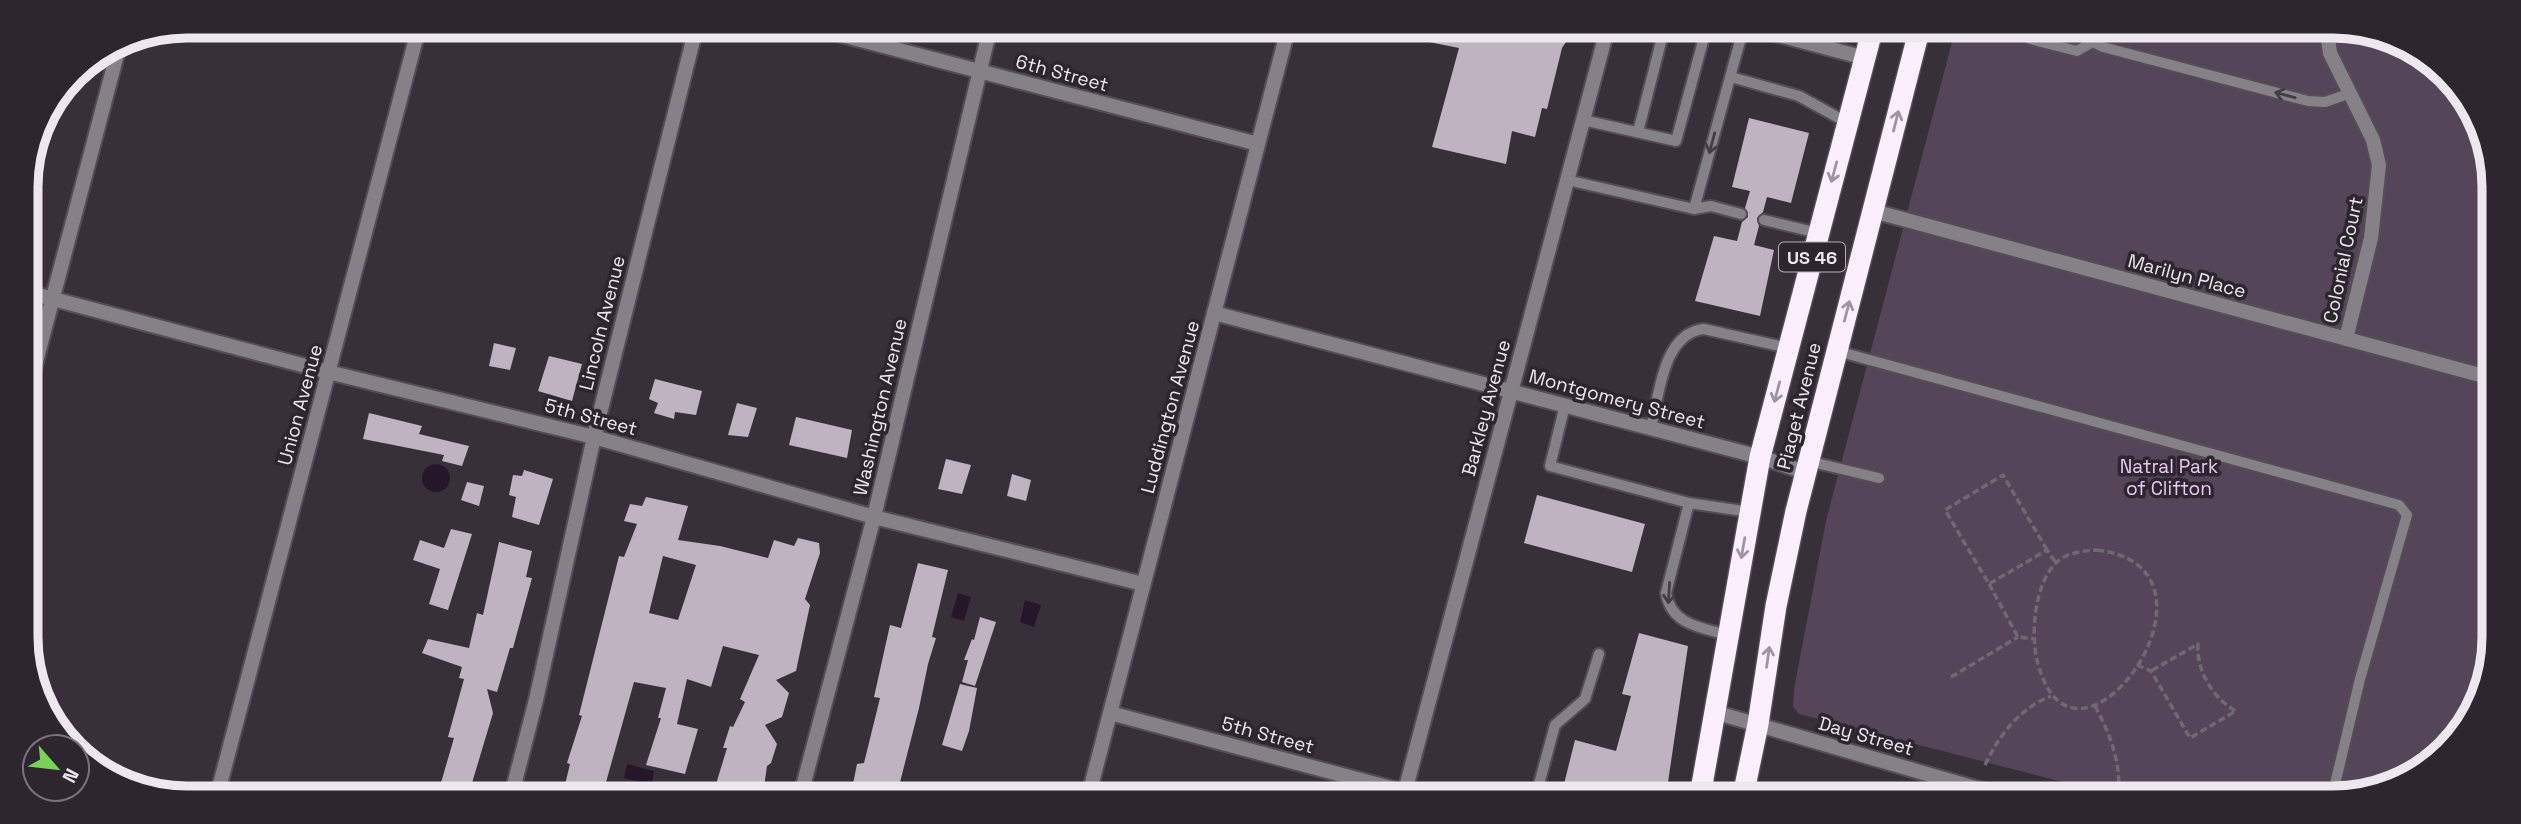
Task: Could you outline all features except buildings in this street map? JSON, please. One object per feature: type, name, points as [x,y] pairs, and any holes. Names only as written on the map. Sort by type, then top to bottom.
[{"type":"highway","name":"Piaget Avenue","points":[[1702,785],[1760,457],[1870,38]]},
{"type":"highway","name":"Piaget Avenue","points":[[1745,785],[1758,724],[1776,606],[1807,466],[1917,38]]},
{"type":"highway","points":[[1758,724],[1759,785]]},
{"type":"street","name":"Luddington Avenue","points":[[1091,786],[1286,38]]},
{"type":"street","name":"Barkley Avenue","points":[[1410,785],[1605,38]]},
{"type":"street","points":[[1812,38],[1865,58]]},
{"type":"street","name":"Colonial Court","points":[[2328,38],[2330,53],[2373,140],[2379,165],[2371,238],[2346,339]]},
{"type":"street","name":"Union Avenue","points":[[220,786],[416,39]]},
{"type":"street","name":"Lincoln Avenue","points":[[514,786],[536,700],[594,437],[693,39]]},
{"type":"street","name":"6th Street","points":[[856,39],[1258,144]]},
{"type":"street","name":"Washington Avenue","points":[[803,786],[874,517],[987,39]]},
{"type":"street","points":[[39,349],[116,57]]},
{"type":"street","name":"Marilyn Place","points":[[1873,211],[2482,376]]},
{"type":"street","name":"5th Street","points":[[39,295],[328,372],[594,437],[874,517],[1143,584]]},
{"type":"street","name":"Montgomery Street","points":[[1214,313],[1760,457],[1807,466]]},
{"type":"street","name":"Day Street","points":[[1714,712],[1966,785]]},
{"type":"street","name":"5th Street","points":[[1110,713],[1377,785]]},
{"type":"lane","points":[[1638,132],[1662,38]]},
{"type":"lane","points":[[1583,120],[1676,141],[1704,38]]},
{"type":"lane","points":[[1694,209],[1741,38]]},
{"type":"lane","points":[[2030,40],[2077,51],[2090,38]]},
{"type":"lane","points":[[2094,38],[2102,47],[2308,101],[2325,102],[2351,93]]},
{"type":"lane","points":[[1731,77],[1799,96],[1847,123]]},
{"type":"lane","points":[[1567,180],[1694,209],[1711,206],[1741,214]]},
{"type":"lane","points":[[1764,220],[1818,233]]},
{"type":"lane","points":[[1651,428],[1671,351],[1682,337],[1693,330],[1704,329],[1788,348]]},
{"type":"lane","points":[[1837,351],[2399,505],[2407,515],[2360,679],[2335,785]]},
{"type":"lane","points":[[1565,405],[1550,466],[1689,503],[1750,512]]},
{"type":"lane","points":[[1807,466],[1880,478]]},
{"type":"lane","points":[[1689,503],[1666,593],[1668,604],[1683,622],[1728,635]]},
{"type":"lane","points":[[1539,785],[1555,725],[1585,699],[1599,654]]},
{"type":"path","points":[[2018,637],[1945,510],[2003,475],[2056,563]]},
{"type":"path","points":[[1989,584],[2047,550]]},
{"type":"path","points":[[2097,550],[2124,555],[2146,571],[2156,593],[2151,636],[2123,687],[2095,706],[2086,709],[2069,708],[2051,696],[2041,674],[2035,639],[2035,616],[2041,589],[2056,563],[2076,552],[2097,550]]},
{"type":"path","points":[[1951,677],[2018,637],[2035,639]]},
{"type":"path","points":[[2137,665],[2151,671],[2190,738],[2236,711],[2221,702],[2210,686],[2199,661],[2198,644],[2151,671]]},
{"type":"path","points":[[1986,765],[1997,740],[2013,721],[2036,703],[2051,696]]},
{"type":"path","points":[[2095,706],[2115,755],[2118,785]]},
{"type":"green space","name":"Natral Park of Clifton","points":[[1953,38],[2353,40],[2390,50],[2408,59],[2424,69],[2452,97],[2471,131],[2481,168],[2481,656],[2471,693],[2457,719],[2432,748],[2416,760],[2390,774],[2362,783],[2343,785],[2075,785],[1799,714],[1793,707],[1794,689],[1826,521]]},
{"type":"shaded area","points":[[436,464],[446,468],[450,478],[446,488],[436,492],[426,488],[422,478],[426,468]]},
{"type":"shaded area","points":[[958,593],[971,597],[964,621],[951,617]]},
{"type":"shaded area","points":[[1025,600],[1041,605],[1034,627],[1020,622]]},
{"type":"shaded area","points":[[627,764],[654,771],[652,785],[624,778]]}]
